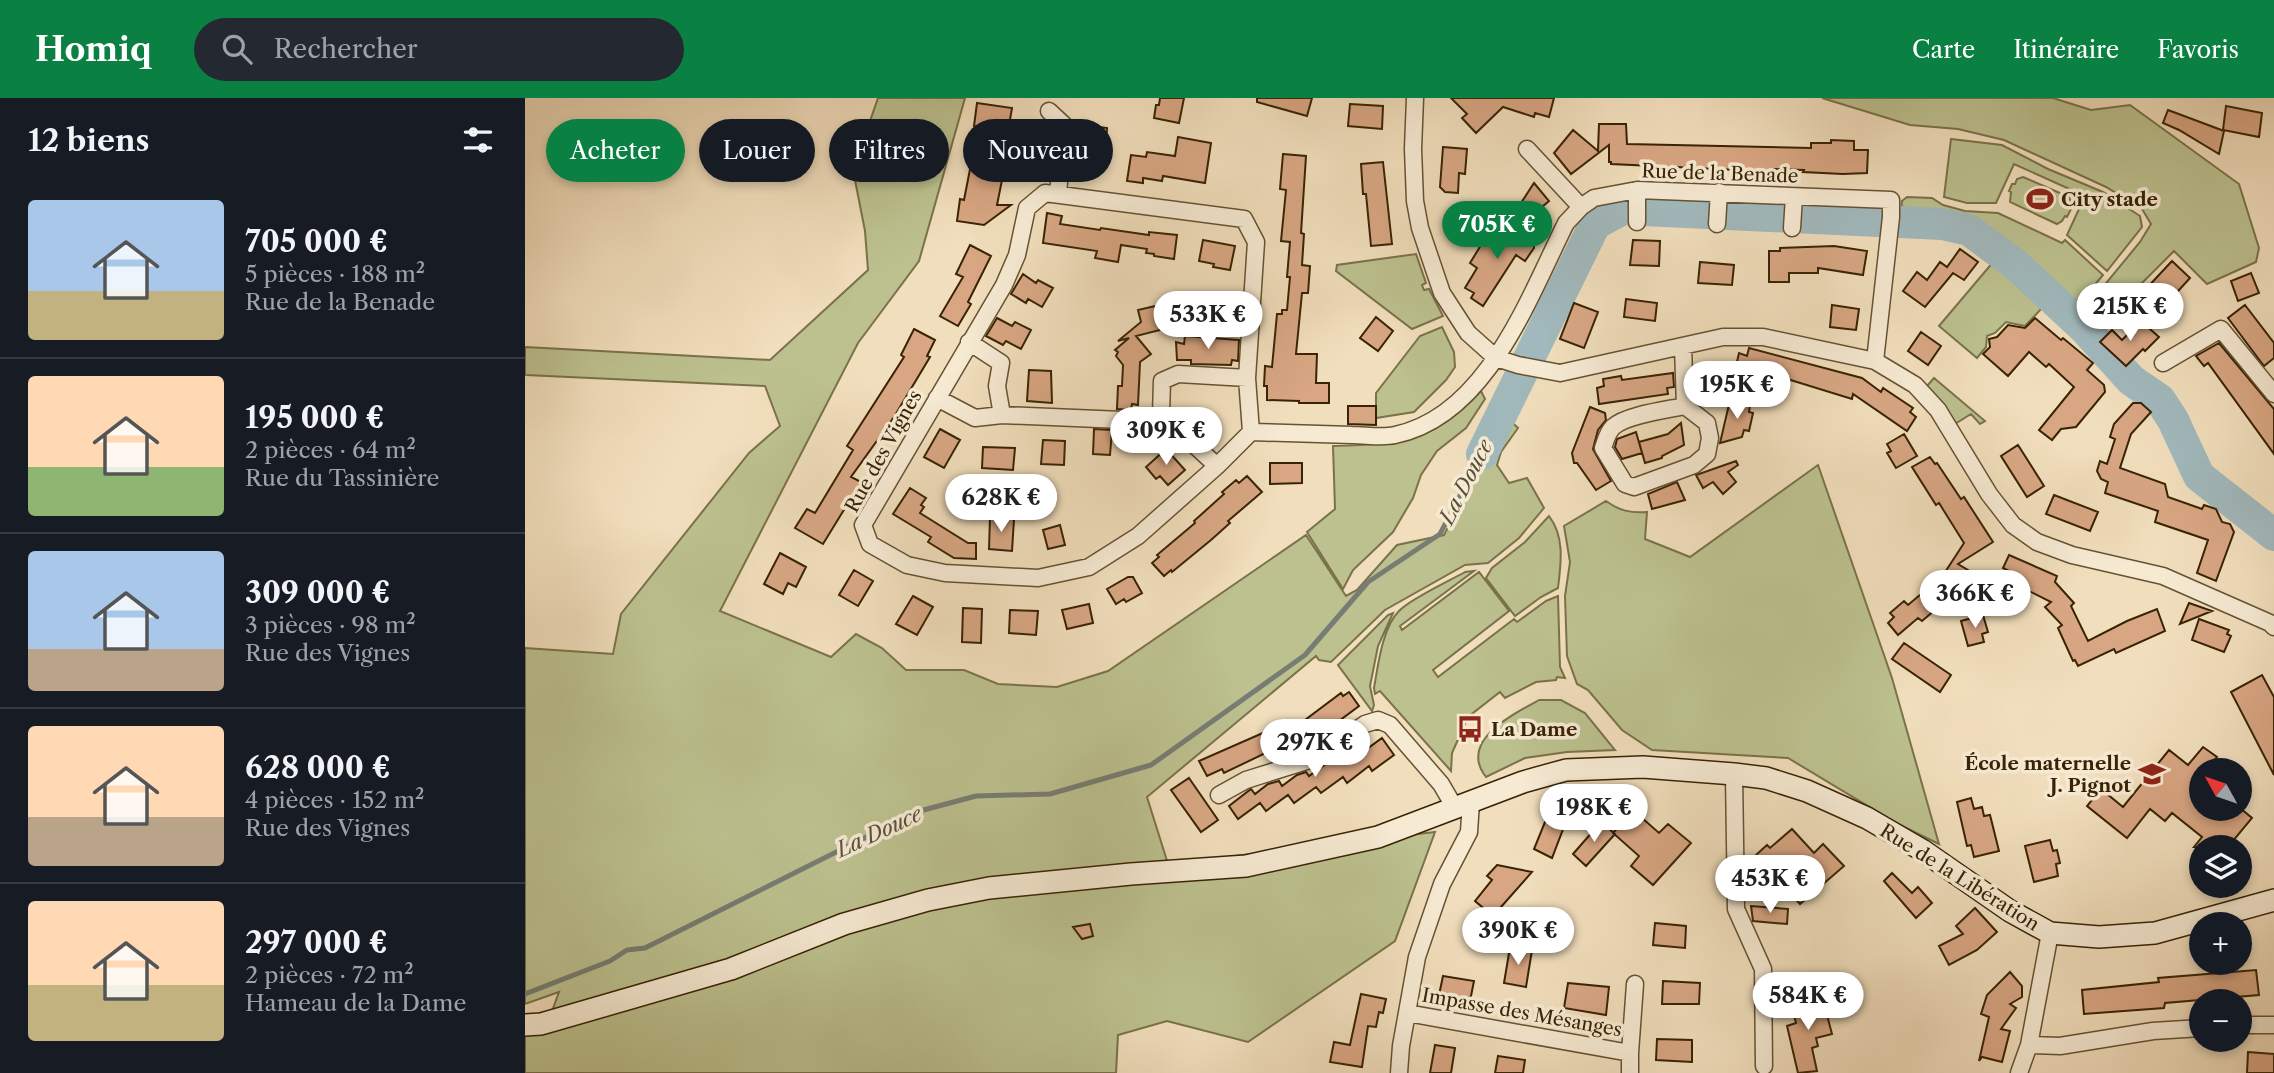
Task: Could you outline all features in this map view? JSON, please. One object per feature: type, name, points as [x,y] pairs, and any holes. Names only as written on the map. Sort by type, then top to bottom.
[{"type":"street","points":[[1415,98],[1414,188],[1420,228],[1442,293],[1468,333],[1496,358],[1525,367],[1560,373],[1723,337],[1763,337],[1875,361],[1915,386],[1938,410],[1989,494],[2013,525],[2037,542],[2072,555],[2164,576],[2274,627]]},
{"type":"street","points":[[1049,111],[1064,125],[1058,194],[1244,219],[1256,242],[1247,378],[1251,432],[1394,435],[1435,421],[1452,408],[1496,358],[1508,340],[1566,223],[1581,207],[1527,149]]},
{"type":"street","name":"Rue des Vignes","points":[[1058,194],[1045,193],[1027,208],[1017,255],[1003,285],[863,525],[870,544],[907,565],[944,573],[1038,579],[1089,568],[1138,536],[1251,432]]},
{"type":"street","points":[[1637,196],[1637,222]]},
{"type":"street","name":"Rue de la Benade","points":[[1581,207],[1594,198],[1637,196],[1891,200],[1875,361]]},
{"type":"street","points":[[1793,221],[1794,197]]},
{"type":"street","points":[[1717,224],[1718,199]]},
{"type":"street","points":[[2163,363],[2221,329],[2274,394]]},
{"type":"street","points":[[969,342],[1001,363],[997,386],[1002,415]]},
{"type":"street","points":[[1683,346],[1685,406],[1707,424],[1710,438],[1707,454],[1694,466],[1634,487],[1625,484],[1603,448],[1607,435],[1615,425],[1633,418],[1685,406]]},
{"type":"street","points":[[1217,466],[1161,414],[1162,380],[1178,374],[1247,378]]},
{"type":"street","points":[[937,398],[975,418],[1002,415],[1146,421],[1161,414]]},
{"type":"street","points":[[1219,795],[1246,780],[1316,758],[1365,724],[1378,720],[1390,725],[1463,805],[1469,832],[1442,884],[1417,957],[1399,1073]]},
{"type":"street","name":"Rue de la Libération","points":[[525,1025],[541,1024],[731,969],[844,924],[927,900],[1015,886],[1131,873],[1246,866],[1378,837],[1523,782],[1566,770],[1643,767],[1734,774],[1766,778],[1807,791],[1867,818],[1922,850],[2010,911],[2050,933],[2099,937],[2155,933],[2274,900]]},
{"type":"street","points":[[1734,774],[1736,909],[1763,969],[1764,1066]]},
{"type":"street","points":[[2018,1073],[2029,1045],[2050,933]]},
{"type":"street","name":"Impasse des Mésanges","points":[[1630,1073],[1635,984]]},
{"type":"street","name":"Impasse des Mésanges","points":[[1407,1013],[1630,1053]]},
{"type":"street","points":[[2252,1025],[2274,1025]]},
{"type":"street","points":[[2029,1045],[2060,1046],[2153,1031],[2189,1029]]},
{"type":"green space","points":[[878,98],[965,98],[949,155],[949,119],[871,119]]},
{"type":"green space","points":[[1822,98],[2053,98],[2091,110],[2130,105],[2239,184],[2259,248],[2256,262],[2207,284],[2174,251],[2094,331],[2079,316],[2140,242],[2151,224],[2142,209],[2106,187],[2004,140],[1958,129],[1910,125]]},
{"type":"green space","points":[[1951,139],[2002,145],[2048,169],[2103,192],[2140,216],[2142,227],[2107,271],[2067,235],[2085,196],[2014,164],[1996,203],[1967,203],[1944,197]]},
{"type":"green space","name":"City stade","points":[[2023,177],[2069,197],[2071,202],[2068,207],[2071,209],[2067,217],[2057,224],[2010,202],[2009,191],[2012,184]]},
{"type":"green space","points":[[855,182],[941,182],[919,261],[858,343],[720,611],[831,657],[856,634],[882,648],[906,670],[964,670],[998,684],[1057,687],[1108,671],[1306,535],[1346,596],[1357,590],[1397,545],[1444,535],[1505,416],[1518,428],[1501,452],[1497,465],[1509,483],[1527,478],[1544,508],[1519,538],[1488,563],[1465,565],[1385,610],[1331,662],[1319,660],[1316,656],[1147,797],[1168,864],[1435,832],[1395,941],[1248,1042],[1167,1021],[1118,1035],[1116,1073],[525,1073],[525,1033],[544,1033],[559,992],[525,1004],[525,648],[613,654],[621,614],[749,453],[780,426],[765,386],[525,375],[525,347],[770,360],[868,270],[865,231]]},
{"type":"green space","points":[[1907,197],[1932,198],[1943,205],[1965,211],[1998,213],[2062,243],[2065,240],[2103,275],[2072,312],[2017,262],[1970,228],[1943,222],[1901,220],[1902,201]]},
{"type":"green space","points":[[1416,254],[1426,283],[1422,285],[1424,290],[1429,289],[1443,316],[1412,329],[1336,271],[1337,265]]},
{"type":"green space","points":[[1994,261],[2043,307],[2025,326],[2006,322],[1995,333],[1987,336],[1986,347],[1977,358],[1939,326]]},
{"type":"green space","points":[[1442,327],[1454,352],[1455,367],[1446,380],[1414,412],[1376,418],[1376,393],[1420,336]]},
{"type":"green space","points":[[1934,378],[1985,421],[1980,424],[1971,414],[1955,424],[1927,386]]},
{"type":"green space","points":[[1481,391],[1485,399],[1466,428],[1437,451],[1421,475],[1413,498],[1393,532],[1353,570],[1343,589],[1307,532],[1335,509],[1333,446],[1378,444],[1431,431],[1447,421]]},
{"type":"green space","points":[[1818,465],[1892,678],[1939,844],[1898,824],[1788,758],[1652,750],[1622,730],[1588,690],[1577,684],[1567,656],[1565,596],[1570,562],[1564,526],[1606,501],[1625,511],[1647,512],[1645,539],[1690,557]]},
{"type":"green space","points":[[1549,516],[1560,541],[1558,588],[1515,616],[1486,578],[1492,568],[1525,542]]},
{"type":"green space","points":[[1474,571],[1400,626],[1402,630],[1479,572],[1509,611],[1433,670],[1438,677],[1514,619],[1517,622],[1546,601],[1558,596],[1560,667],[1565,678],[1536,682],[1505,698],[1500,692],[1468,717],[1452,753],[1451,771],[1380,691],[1375,694],[1374,688],[1379,658],[1393,618],[1430,590],[1465,572]]},
{"type":"green space","points":[[1393,613],[1378,646],[1370,686],[1374,705],[1372,711],[1338,665]]},
{"type":"green space","points":[[1539,700],[1561,700],[1585,713],[1615,750],[1567,752],[1525,758],[1486,777],[1479,764],[1483,741],[1503,721]]},
{"type":"building","points":[[1160,98],[1184,98],[1179,123],[1154,118]]},
{"type":"building","points":[[1257,98],[1312,98],[1307,116],[1257,102]]},
{"type":"building","points":[[1451,98],[1554,98],[1549,117],[1535,113],[1534,117],[1503,107],[1476,133],[1462,118],[1467,114]]},
{"type":"building","points":[[977,103],[1012,108],[1010,119],[975,119]]},
{"type":"building","points":[[1350,104],[1383,106],[1382,129],[1348,126]]},
{"type":"building","points":[[2226,106],[2262,113],[2259,137],[2223,130]]},
{"type":"building","points":[[2168,110],[2224,131],[2219,154],[2163,123]]},
{"type":"building","points":[[1599,124],[1626,124],[1627,144],[1811,148],[1811,143],[1854,141],[1854,150],[1868,150],[1867,173],[1611,164],[1609,145],[1571,174],[1554,153],[1573,130],[1598,151]]},
{"type":"building","points":[[1178,137],[1211,143],[1205,183],[1163,176],[1162,181],[1143,178],[1143,183],[1127,181],[1131,155],[1146,157],[1147,152],[1175,156]]},
{"type":"building","points":[[1443,147],[1467,149],[1465,174],[1459,173],[1458,193],[1445,192],[1440,187]]},
{"type":"building","points":[[1283,154],[1306,156],[1301,233],[1304,234],[1302,265],[1310,266],[1308,293],[1302,293],[1296,354],[1317,354],[1316,383],[1329,383],[1329,403],[1267,400],[1267,386],[1264,386],[1265,366],[1272,367],[1277,314],[1287,310],[1290,277],[1287,277],[1290,242],[1281,241],[1286,190],[1280,189]]},
{"type":"building","points":[[1383,162],[1392,244],[1371,246],[1361,164]]},
{"type":"building","points":[[968,182],[1002,182],[997,205],[1011,205],[984,225],[957,221],[960,199],[964,200]]},
{"type":"building","points":[[1534,183],[1549,201],[1531,216],[1521,203]]},
{"type":"building","points":[[1047,213],[1062,216],[1060,224],[1149,235],[1149,232],[1177,235],[1174,259],[1154,256],[1146,253],[1147,249],[1121,245],[1118,262],[1095,258],[1097,251],[1043,243]]},
{"type":"building","points":[[1506,224],[1534,242],[1534,248],[1525,261],[1516,255],[1483,306],[1471,298],[1474,293],[1465,288],[1477,268],[1470,263],[1486,237],[1494,242]]},
{"type":"building","points":[[1203,240],[1235,246],[1230,270],[1199,261]]},
{"type":"building","points":[[1633,240],[1660,241],[1659,266],[1630,265]]},
{"type":"building","points":[[970,245],[991,256],[968,302],[971,304],[958,326],[940,316],[963,277],[956,274]]},
{"type":"building","points":[[1834,246],[1867,251],[1863,275],[1818,268],[1818,273],[1789,273],[1789,282],[1769,282],[1769,251],[1780,251],[1780,248]]},
{"type":"building","points":[[1960,249],[1978,262],[1964,280],[1953,273],[1925,307],[1903,291],[1917,272],[1927,280],[1940,262],[1947,267]]},
{"type":"building","points":[[2172,261],[2190,278],[2168,302],[2162,296],[2156,303],[2144,291]]},
{"type":"building","points":[[1700,262],[1734,265],[1732,285],[1698,283]]},
{"type":"building","points":[[2251,273],[2259,293],[2238,301],[2231,281]]},
{"type":"building","points":[[1023,274],[1036,283],[1038,280],[1053,288],[1042,307],[1028,299],[1026,303],[1011,294]]},
{"type":"building","points":[[1626,299],[1657,303],[1655,321],[1624,317]]},
{"type":"building","points":[[1574,303],[1598,312],[1584,348],[1560,339]]},
{"type":"building","points":[[1164,304],[1164,329],[1136,336],[1151,354],[1140,362],[1138,405],[1132,404],[1131,410],[1117,409],[1118,386],[1122,386],[1123,365],[1115,350],[1129,338],[1118,341],[1141,322],[1138,310]]},
{"type":"building","points":[[1832,305],[1859,309],[1856,330],[1830,327]]},
{"type":"building","points":[[2245,305],[2274,343],[2274,358],[2264,366],[2228,318]]},
{"type":"building","points":[[1376,317],[1393,331],[1378,351],[1360,338]]},
{"type":"building","points":[[997,318],[1012,326],[1015,322],[1031,330],[1021,349],[1006,341],[1003,345],[986,336]]},
{"type":"building","points":[[2035,318],[2093,363],[2087,370],[2104,385],[2105,392],[2076,427],[2061,429],[2052,440],[2039,430],[2074,387],[2049,364],[2046,367],[2029,352],[2008,376],[1983,354],[1990,347],[1989,339],[1997,337],[2008,325],[2025,328]]},
{"type":"building","points":[[2141,321],[2159,337],[2126,366],[2100,342],[2112,330],[2122,340]]},
{"type":"building","points":[[914,329],[935,340],[927,356],[930,357],[894,417],[851,477],[861,482],[823,544],[795,528],[807,509],[815,513],[853,450],[847,446],[904,357],[901,355]]},
{"type":"building","points":[[1921,332],[1941,346],[1928,365],[1908,351]]},
{"type":"building","points":[[1185,336],[1239,340],[1238,361],[1232,360],[1231,365],[1191,364],[1191,360],[1177,360],[1176,342],[1184,344]]},
{"type":"building","points":[[2219,343],[2274,409],[2274,454],[2208,363],[2204,366],[2196,356]]},
{"type":"building","points":[[1749,348],[1862,378],[1881,392],[1883,388],[1913,408],[1910,412],[1916,417],[1907,431],[1853,394],[1852,399],[1736,366],[1739,353],[1747,356]]},
{"type":"building","points":[[1029,370],[1051,371],[1052,403],[1027,401]]},
{"type":"building","points":[[1702,372],[1738,382],[1697,389]]},
{"type":"building","points":[[1673,373],[1674,387],[1667,388],[1668,394],[1599,404],[1597,388],[1604,386],[1603,379],[1621,376],[1622,380]]},
{"type":"building","points":[[1730,400],[1750,405],[1749,412],[1753,413],[1749,431],[1744,430],[1742,437],[1720,443]]},
{"type":"building","points":[[2133,403],[2141,403],[2151,412],[2131,434],[2120,468],[2165,484],[2168,497],[2202,509],[2204,505],[2216,509],[2222,522],[2230,524],[2234,532],[2216,581],[2197,573],[2208,540],[2155,522],[2158,511],[2105,493],[2108,482],[2101,479],[2097,471],[2100,461],[2107,464],[2115,439],[2110,437],[2114,424]]},
{"type":"building","points":[[1348,406],[1376,406],[1376,425],[1348,424]]},
{"type":"building","points":[[1590,407],[1605,413],[1606,420],[1598,430],[1593,449],[1611,481],[1596,490],[1577,463],[1574,463],[1572,453]]},
{"type":"building","points":[[1681,423],[1684,445],[1662,458],[1645,463],[1639,442],[1668,434]]},
{"type":"building","points":[[940,429],[960,440],[944,468],[924,457]]},
{"type":"building","points":[[1094,429],[1112,430],[1110,455],[1093,454]]},
{"type":"building","points":[[1636,432],[1642,453],[1622,459],[1615,447],[1617,439]]},
{"type":"building","points":[[1904,434],[1917,456],[1896,468],[1887,453],[1891,451],[1887,444]]},
{"type":"building","points":[[1043,440],[1065,441],[1064,465],[1041,464]]},
{"type":"building","points":[[2018,445],[2044,486],[2027,497],[2001,456]]},
{"type":"building","points":[[983,447],[1015,448],[1013,470],[982,468]]},
{"type":"building","points":[[1166,449],[1185,470],[1168,485],[1160,476],[1156,479],[1146,467]]},
{"type":"building","points":[[1930,457],[1961,499],[1964,497],[1993,542],[1958,564],[1968,570],[1964,576],[1971,581],[1962,595],[1953,588],[1933,608],[1935,610],[1922,621],[1918,618],[1898,635],[1888,623],[1894,617],[1890,613],[1904,601],[1908,605],[1921,594],[1923,596],[1938,583],[1964,543],[1912,467]]},
{"type":"building","points":[[1736,461],[1738,465],[1728,472],[1736,482],[1723,494],[1713,482],[1703,488],[1696,475]]},
{"type":"building","points":[[1270,463],[1302,463],[1302,483],[1270,484]]},
{"type":"building","points":[[1247,476],[1262,492],[1228,521],[1230,523],[1211,540],[1164,576],[1152,563],[1159,557],[1157,555],[1195,523],[1194,521],[1224,494],[1222,492],[1236,480],[1239,483]]},
{"type":"building","points":[[1677,482],[1685,500],[1652,509],[1648,494]]},
{"type":"building","points":[[910,488],[926,498],[920,513],[968,543],[976,543],[976,559],[954,558],[928,542],[931,537],[893,514]]},
{"type":"building","points":[[2054,495],[2098,512],[2090,531],[2046,514]]},
{"type":"building","points":[[990,518],[1014,519],[1012,551],[989,549]]},
{"type":"building","points":[[1060,525],[1065,545],[1048,549],[1043,530]]},
{"type":"building","points":[[780,553],[806,567],[796,587],[788,583],[783,594],[764,584]]},
{"type":"building","points":[[2009,555],[2057,576],[2055,582],[2074,603],[2071,606],[2088,641],[2157,609],[2165,631],[2116,653],[2114,649],[2078,666],[2058,628],[2062,625],[2045,607],[2051,602],[2007,580],[2011,572],[2003,568]]},
{"type":"building","points":[[854,570],[873,581],[858,606],[839,595]]},
{"type":"building","points":[[1133,577],[1142,593],[1116,604],[1107,589]]},
{"type":"building","points":[[913,596],[933,607],[917,635],[896,624]]},
{"type":"building","points":[[2189,603],[2212,611],[2180,624]]},
{"type":"building","points":[[1089,604],[1093,623],[1067,629],[1062,610]]},
{"type":"building","points":[[963,608],[982,609],[981,643],[962,642]]},
{"type":"building","points":[[1010,610],[1038,611],[1036,635],[1009,633]]},
{"type":"building","points":[[1983,615],[1988,632],[1982,634],[1984,642],[1968,646],[1961,621]]},
{"type":"building","points":[[2199,619],[2229,630],[2227,634],[2231,636],[2224,652],[2192,640]]},
{"type":"building","points":[[1904,643],[1951,675],[1940,692],[1892,659]]},
{"type":"building","points":[[2262,675],[2274,697],[2274,775],[2231,692]]},
{"type":"building","points":[[1349,692],[1359,706],[1308,744],[1297,726],[1341,693],[1343,696]]},
{"type":"building","points":[[1265,732],[1267,735],[1274,732],[1280,746],[1224,773],[1222,769],[1207,776],[1199,761]]},
{"type":"building","points":[[1382,738],[1394,755],[1372,771],[1369,766],[1347,783],[1343,777],[1321,793],[1316,787],[1294,803],[1288,795],[1266,811],[1260,803],[1238,819],[1229,806],[1251,789],[1255,794],[1268,784],[1279,781],[1282,786],[1297,775],[1306,772],[1309,776],[1338,755],[1342,760],[1357,749],[1360,754]]},
{"type":"building","points":[[2203,747],[2217,757],[2216,758],[2194,758]]},
{"type":"building","points":[[2169,750],[2188,765],[2189,821],[2250,821],[2238,835],[2200,835],[2172,813],[2165,821],[2150,809],[2127,838],[2087,806],[2101,789],[2123,807]]},
{"type":"building","points":[[1189,778],[1218,820],[1201,832],[1171,790]]},
{"type":"building","points":[[1971,798],[1974,809],[1982,807],[1984,816],[1990,815],[1999,851],[1974,857],[1971,845],[1967,846],[1957,802]]},
{"type":"building","points":[[1633,810],[1659,833],[1668,824],[1691,843],[1653,885],[1631,866],[1639,856],[1613,833]]},
{"type":"building","points":[[1547,817],[1565,824],[1552,858],[1534,849]]},
{"type":"building","points":[[1601,822],[1615,834],[1586,866],[1573,854]]},
{"type":"building","points":[[1792,829],[1814,853],[1823,844],[1844,866],[1800,904],[1756,855],[1767,845],[1770,848]]},
{"type":"building","points":[[2050,840],[2053,851],[2057,850],[2060,863],[2056,864],[2058,876],[2034,882],[2025,846]]},
{"type":"building","points":[[1497,865],[1532,872],[1493,916],[1475,901],[1492,880],[1487,876]]},
{"type":"building","points":[[1892,873],[1912,893],[1918,887],[1932,903],[1916,918],[1884,881]]},
{"type":"building","points":[[1751,906],[1788,909],[1787,924],[1753,921]]},
{"type":"building","points":[[1975,908],[1997,932],[1977,950],[1949,965],[1939,946],[1963,934],[1956,926]]},
{"type":"building","points":[[1655,923],[1686,926],[1685,948],[1653,945]]},
{"type":"building","points":[[1090,924],[1093,936],[1082,939],[1073,927]]},
{"type":"building","points":[[1510,947],[1532,950],[1526,987],[1504,983]]},
{"type":"building","points":[[2252,970],[2256,970],[2259,995],[2252,996],[2252,989],[2189,989],[2189,1001],[2165,1003],[2164,1008],[2084,1014],[2082,990],[2159,982],[2158,978],[2252,975]]},
{"type":"building","points":[[2010,972],[2022,986],[2022,997],[2010,1004],[2016,1008],[2001,1029],[2010,1031],[2002,1062],[1982,1057],[1979,1061],[1989,1017],[1981,1014],[1987,995]]},
{"type":"building","points":[[1443,976],[1474,981],[1470,1001],[1439,995]]},
{"type":"building","points":[[1663,981],[1700,983],[1699,1004],[1662,1004]]},
{"type":"building","points":[[1568,983],[1609,987],[1606,1015],[1564,1008]]},
{"type":"building","points":[[1361,994],[1386,999],[1383,1013],[1379,1012],[1376,1027],[1368,1026],[1362,1067],[1330,1062],[1334,1042],[1350,1045]]},
{"type":"building","points":[[1822,996],[1832,1034],[1816,1038],[1818,1046],[1812,1048],[1817,1071],[1798,1073],[1787,1026],[1796,1023],[1791,1004]]},
{"type":"building","points":[[1657,1039],[1692,1040],[1692,1062],[1656,1060]]},
{"type":"building","points":[[1435,1045],[1455,1048],[1451,1073],[1430,1073]]},
{"type":"building","points":[[2248,1052],[2274,1054],[2274,1073],[2247,1073]]},
{"type":"building","points":[[1498,1056],[1525,1060],[1523,1073],[1495,1073]]},
{"type":"waterway","name":"La Douce","points":[[1482,454],[1595,224],[1623,209],[1942,224],[1969,230],[2015,264],[2085,329],[2131,380],[2160,400],[2173,420],[2199,476],[2274,535]]},
{"type":"waterway","name":"La Douce","points":[[525,994],[610,961],[627,950],[645,948],[916,812],[976,796],[1050,794],[1151,765],[1305,655],[1368,582],[1440,534],[1482,454]]},
{"type":"place","name":"City stade","points":[[2040,199]]},
{"type":"place","name":"La Dame","points":[[1470,729]]},
{"type":"place","name":"École maternelle J. Pignot","points":[[2152,774]]}]
